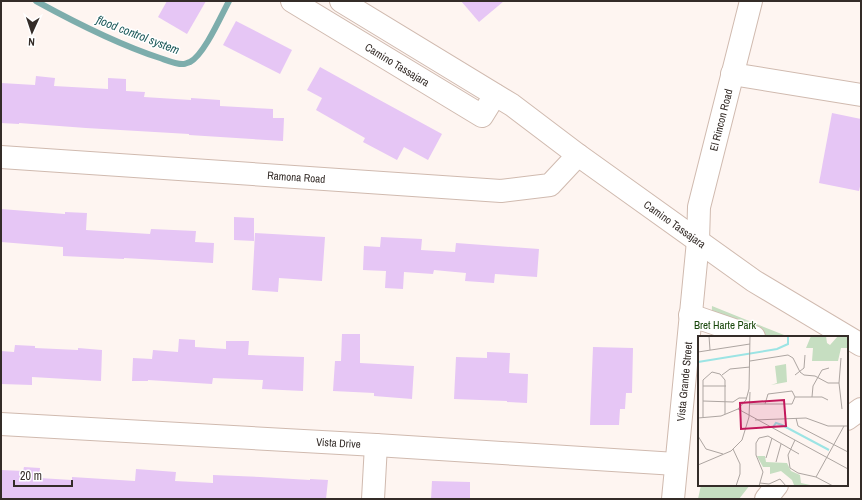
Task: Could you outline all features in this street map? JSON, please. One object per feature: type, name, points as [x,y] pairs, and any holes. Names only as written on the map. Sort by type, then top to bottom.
[{"type":"street","name":"Camino Tassajara","points":[[292,1],[482,116],[495,95]]},
{"type":"street","name":"Camino Tassajara","points":[[341,1],[512,105],[578,155],[754,280],[846,336]]},
{"type":"street","name":"El Rincon Road","points":[[698,241],[699,207],[751,1]]},
{"type":"street","points":[[732,74],[861,95]]},
{"type":"street","name":"Ramona Road","points":[[1,157],[502,191],[550,185],[578,155]]},
{"type":"street","name":"Vista Grande Street","points":[[673,499],[698,241]]},
{"type":"street","points":[[690,315],[751,336]]},
{"type":"street","name":"Camino Tassajara","points":[[848,337],[861,345]]},
{"type":"street","points":[[848,418],[861,409]]},
{"type":"street","name":"Vista Drive","points":[[1,424],[376,445],[676,464]]},
{"type":"street","points":[[373,499],[376,445]]},
{"type":"street","points":[[766,499],[776,486]]},
{"type":"green space","name":"Bret Harte Park","points":[[712,306],[786,336],[711,336]]},
{"type":"green space","points":[[701,486],[749,486],[739,499],[698,499]]},
{"type":"building","points":[[167,1],[206,1],[187,34],[158,17]]},
{"type":"building","points":[[461,1],[504,1],[479,22]]},
{"type":"building","points":[[236,21],[292,50],[280,74],[223,45]]},
{"type":"building","points":[[320,67],[442,134],[428,160],[404,147],[397,160],[363,142],[365,138],[316,110],[322,98],[307,90]]},
{"type":"building","points":[[36,76],[55,78],[54,86],[108,89],[108,78],[126,79],[126,91],[145,92],[144,97],[220,100],[220,106],[273,109],[273,118],[284,118],[283,141],[1,123],[1,83],[35,85]]},
{"type":"building","points":[[832,113],[861,119],[861,182],[859,191],[819,183]]},
{"type":"building","points":[[1,209],[65,214],[65,212],[87,213],[86,230],[150,234],[151,229],[196,231],[195,242],[214,243],[213,263],[63,256],[63,247],[1,242]]},
{"type":"building","points":[[234,217],[254,218],[254,241],[234,240]]},
{"type":"building","points":[[255,233],[325,237],[322,281],[279,278],[278,292],[252,290]]},
{"type":"building","points":[[381,237],[422,239],[421,250],[455,252],[456,243],[539,249],[537,277],[495,274],[494,283],[465,281],[466,273],[434,270],[433,274],[404,272],[403,289],[385,288],[386,271],[363,270],[364,246],[380,247]]},
{"type":"building","points":[[342,334],[360,334],[360,363],[414,366],[412,399],[374,396],[374,393],[333,391],[335,361],[341,361]]},
{"type":"building","points":[[179,339],[195,340],[195,347],[226,349],[226,341],[249,341],[248,355],[304,357],[303,391],[262,389],[263,380],[213,378],[212,384],[148,380],[132,381],[133,358],[152,359],[153,350],[178,352]]},
{"type":"building","points":[[15,345],[35,346],[35,348],[78,350],[78,348],[102,350],[101,381],[32,377],[32,385],[1,384],[1,351],[14,352]]},
{"type":"building","points":[[593,347],[633,348],[632,393],[626,393],[625,409],[620,409],[619,425],[590,425]]},
{"type":"building","points":[[487,352],[510,353],[509,373],[528,374],[527,403],[454,399],[456,357],[487,358]]},
{"type":"building","points":[[24,467],[40,468],[39,478],[72,480],[72,477],[135,481],[136,469],[176,472],[175,481],[213,483],[213,475],[328,480],[326,499],[1,499],[1,470],[23,471]]},
{"type":"building","points":[[432,481],[470,482],[470,499],[431,499]]},
{"type":"waterway","name":"flood control system","points":[[36,1],[112,40],[181,64],[190,62],[201,52],[229,1]]}]
